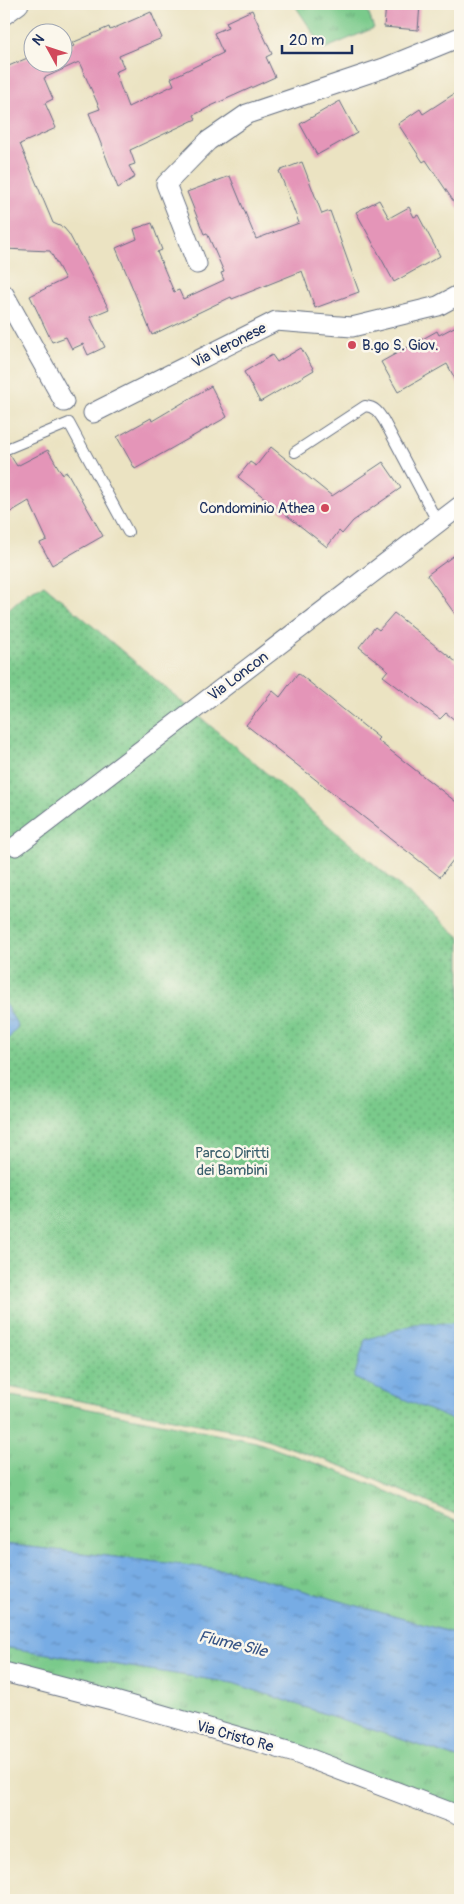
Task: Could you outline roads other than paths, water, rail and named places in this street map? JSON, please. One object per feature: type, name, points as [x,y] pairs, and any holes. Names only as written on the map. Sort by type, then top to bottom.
[{"type":"street","points":[[4,15],[19,4]]},
{"type":"street","points":[[197,264],[166,184],[208,141],[246,114],[384,68],[460,37]]},
{"type":"street","points":[[4,294],[64,402]]},
{"type":"street","name":"Via Veronese","points":[[93,414],[276,321],[352,327],[438,306],[460,294]]},
{"type":"street","name":"Via Loncon","points":[[16,846],[460,506]]},
{"type":"street","name":"Via Cristo Re","points":[[4,1672],[295,1753],[460,1816]]},
{"type":"lane","points":[[295,452],[365,406],[372,407],[378,411],[384,421],[438,522]]},
{"type":"lane","points":[[4,450],[69,424],[128,532]]},
{"type":"water","points":[[4,1002],[18,1026],[4,1045]]},
{"type":"water","points":[[460,1323],[460,1423],[354,1378],[365,1340],[415,1324]]},
{"type":"water","name":"Fiume Sile","points":[[4,1544],[234,1571],[460,1635],[460,1759],[233,1683],[4,1647]]},
{"type":"place","name":"B.go S. Giov.","points":[[352,345]]},
{"type":"place","name":"Condominio Athea","points":[[325,508]]},
{"type":"park label","name":"Parco Diritti dei Bambini","points":[[232,1162]]}]
